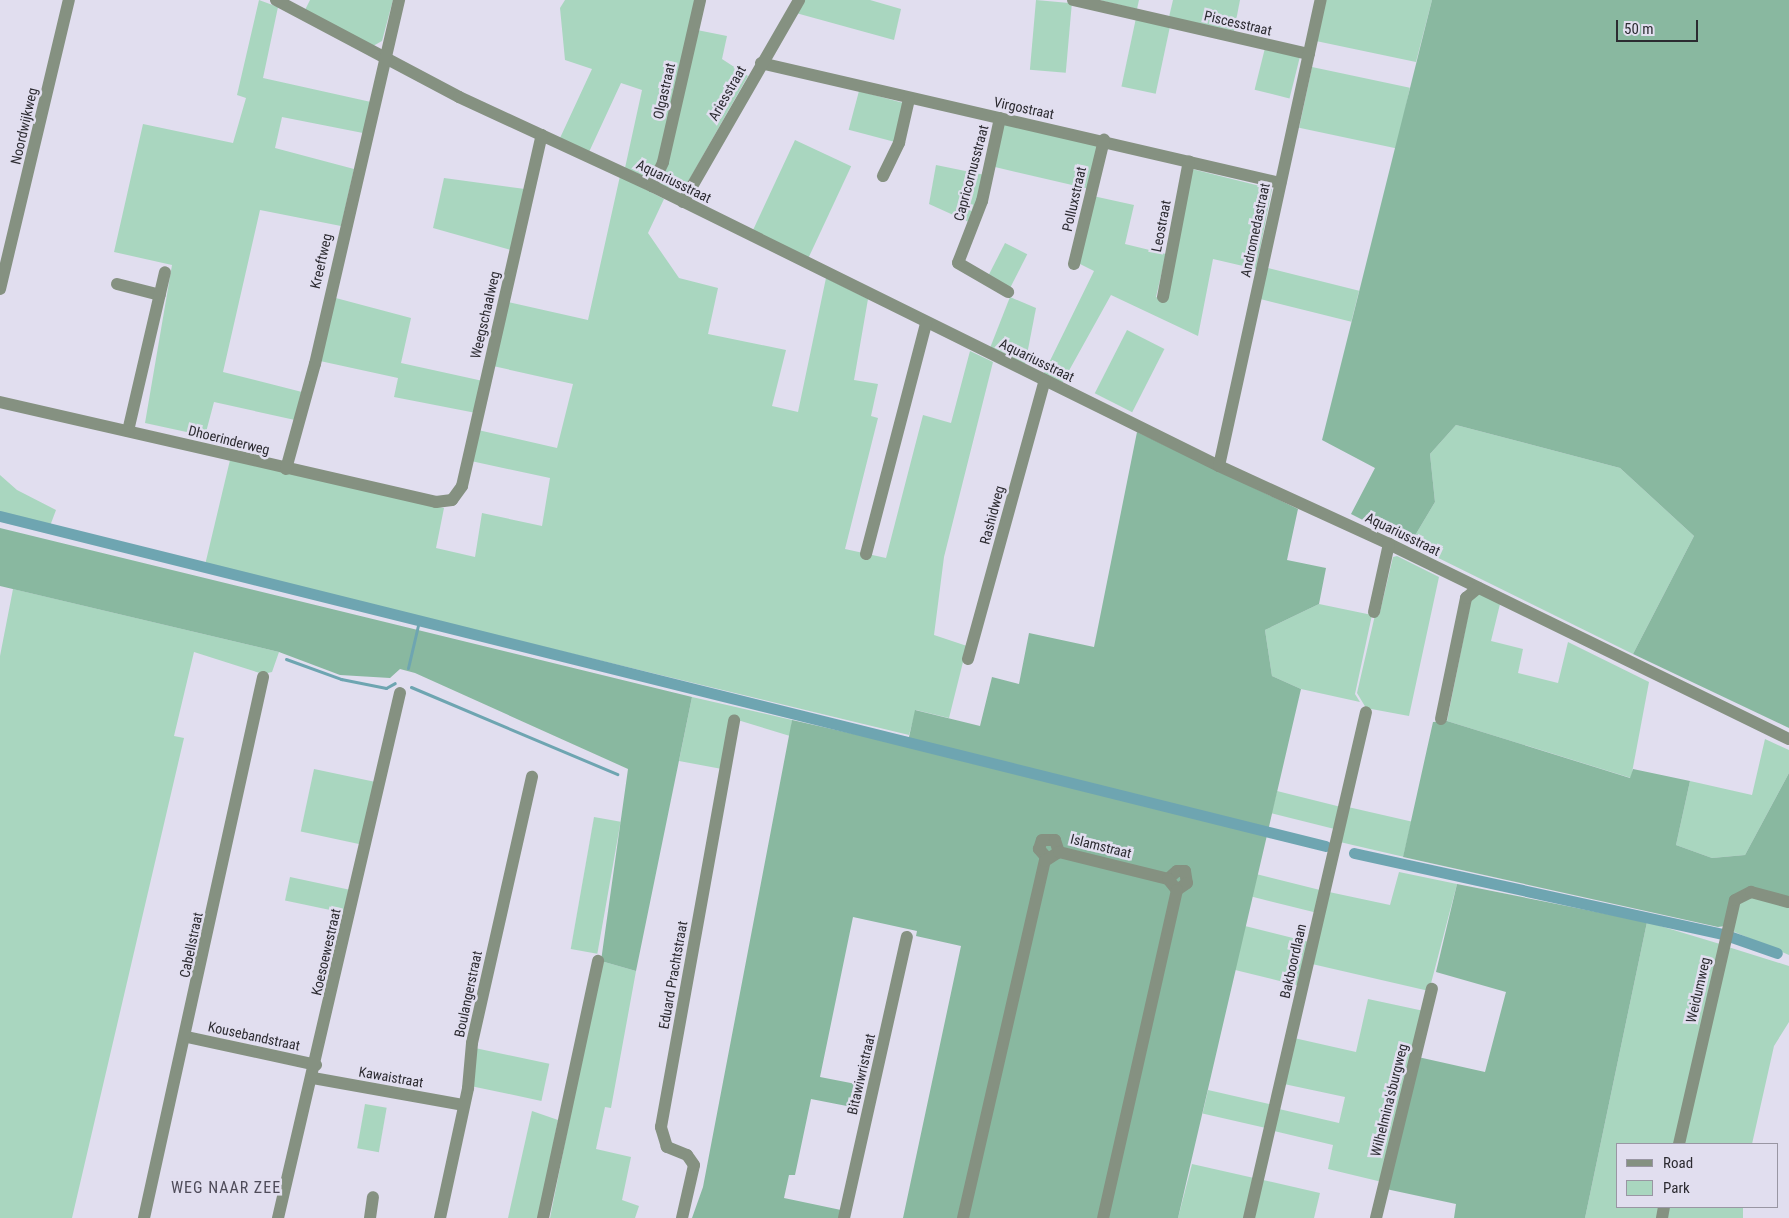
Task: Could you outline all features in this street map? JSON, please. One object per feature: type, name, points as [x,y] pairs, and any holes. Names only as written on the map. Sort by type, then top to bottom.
[{"type":"street","name":"Noordwijkweg","points":[[0,288],[69,0]]},
{"type":"street","name":"Aquariusstraat","points":[[276,0],[384,60],[652,186],[926,323],[1219,466],[1389,544],[1789,739]]},
{"type":"street","name":"Kreeftweg","points":[[286,469],[315,364],[399,0]]},
{"type":"street","name":"Olgastraat","points":[[652,186],[663,162],[700,0]]},
{"type":"street","name":"Ariesstraat","points":[[683,202],[761,63],[799,0]]},
{"type":"street","name":"Piscesstraat","points":[[1073,0],[1309,54]]},
{"type":"street","name":"Andromedastraat","points":[[1219,466],[1321,0]]},
{"type":"street","name":"Virgostraat","points":[[761,63],[909,99],[1104,140],[1280,183]]},
{"type":"street","points":[[882,176],[898,143],[909,99]]},
{"type":"street","name":"Capricornusstraat","points":[[1000,118],[982,201],[958,263],[1008,292]]},
{"type":"street","name":"Weegschaalweg","points":[[452,500],[462,486],[542,135]]},
{"type":"street","name":"Polluxstraat","points":[[1074,264],[1104,140]]},
{"type":"street","name":"Leostraat","points":[[1163,297],[1189,161]]},
{"type":"street","points":[[128,431],[165,272]]},
{"type":"street","points":[[117,284],[160,295]]},
{"type":"street","points":[[866,554],[926,323]]},
{"type":"street","name":"Rashidweg","points":[[968,659],[1045,380]]},
{"type":"street","name":"Dhoerinderweg","points":[[0,402],[436,502],[452,500]]},
{"type":"street","points":[[1374,612],[1389,544]]},
{"type":"street","points":[[1440,719],[1466,598],[1478,588]]},
{"type":"street","name":"Cabellstraat","points":[[144,1218],[187,1037],[263,677]]},
{"type":"street","name":"Koesoewestraat","points":[[278,1218],[314,1071],[400,693]]},
{"type":"street","name":"Bakboordlaan","points":[[1249,1218],[1366,712]]},
{"type":"street","name":"Eduard Prachtstraat","points":[[682,1218],[694,1165],[687,1155],[667,1147],[661,1128],[734,720]]},
{"type":"street","name":"Boulangerstraat","points":[[440,1218],[463,1105],[472,1043],[532,778]]},
{"type":"street","name":"Islamstraat","points":[[963,1218],[1046,857],[1059,852],[1168,878],[1177,890],[1103,1218]]},
{"type":"street","name":"Weidumweg","points":[[1678,1143],[1735,900],[1742,894],[1789,902]]},
{"type":"street","name":"Bitawiwristraat","points":[[844,1218],[907,937]]},
{"type":"street","points":[[543,1218],[598,961]]},
{"type":"street","name":"Wilhelmina'sburgweg","points":[[1376,1218],[1432,989]]},
{"type":"street","name":"Kousebandstraat","points":[[187,1037],[314,1071]]},
{"type":"street","name":"Kawaistraat","points":[[314,1071],[463,1105]]},
{"type":"street","points":[[370,1218],[374,1197]]},
{"type":"green space","points":[[259,0],[278,7],[263,78],[371,102],[363,133],[282,117],[275,148],[354,169],[341,226],[260,210],[223,372],[302,392],[295,420],[214,402],[205,436],[145,423],[172,265],[114,252],[143,124],[233,143],[246,98],[237,95]]},
{"type":"green space","points":[[310,0],[393,0],[382,41],[373,46],[305,10]]},
{"type":"green space","points":[[565,0],[698,0],[660,160],[650,180],[625,168],[642,90],[621,83],[589,152],[560,138],[592,69],[565,60],[560,8]]},
{"type":"green space","points":[[804,0],[870,0],[901,9],[894,40],[796,13]]},
{"type":"green space","points":[[1036,0],[1072,3],[1066,73],[1030,70]]},
{"type":"green space","points":[[1099,0],[1139,0],[1137,9]]},
{"type":"green space","points":[[1173,0],[1240,0],[1234,31],[1169,17]]},
{"type":"green space","points":[[1325,0],[1432,0],[1416,62],[1316,41]]},
{"type":"green space","points":[[1432,0],[1789,0],[1789,728],[1633,654],[1694,536],[1620,468],[1456,425],[1430,454],[1435,502],[1410,544],[1351,514],[1375,468],[1322,440]]},
{"type":"green space","points":[[1136,18],[1170,25],[1156,94],[1121,86]]},
{"type":"green space","points":[[697,30],[727,36],[722,59],[748,76],[684,189],[677,191],[658,183]]},
{"type":"green space","points":[[1265,48],[1300,57],[1290,98],[1255,90]]},
{"type":"green space","points":[[1312,67],[1410,88],[1397,148],[1299,128]]},
{"type":"green space","points":[[859,91],[905,103],[895,142],[849,130]]},
{"type":"green space","points":[[1004,123],[1099,145],[1089,189],[994,167]]},
{"type":"green space","points":[[795,140],[851,166],[808,259],[752,232]]},
{"type":"green space","points":[[936,165],[985,175],[971,223],[929,204]]},
{"type":"green space","points":[[1192,169],[1272,189],[1256,269],[1213,259],[1198,336],[1111,295],[1061,385],[1043,375],[1094,271],[1078,263],[1093,196],[1134,205],[1125,244],[1166,254],[1156,297],[1165,300]]},
{"type":"green space","points":[[620,176],[664,199],[648,233],[679,278],[718,288],[708,334],[786,350],[772,406],[798,412],[826,278],[868,299],[854,380],[878,384],[871,416],[878,418],[845,549],[886,558],[923,415],[951,423],[970,351],[993,362],[944,557],[934,635],[967,646],[949,718],[916,710],[909,735],[205,565],[230,460],[444,508],[436,548],[475,557],[482,513],[542,526],[550,478],[471,461],[478,430],[557,448],[573,384],[493,366],[508,302],[588,320]]},
{"type":"green space","points":[[444,178],[525,189],[511,250],[433,228]]},
{"type":"green space","points":[[1005,243],[1027,254],[1010,289],[987,278]]},
{"type":"green space","points":[[1264,267],[1359,291],[1351,322],[1256,298]]},
{"type":"green space","points":[[332,297],[411,318],[401,363],[483,381],[476,413],[394,397],[398,378],[320,361]]},
{"type":"green space","points":[[1010,297],[1036,308],[1025,365],[990,348]]},
{"type":"green space","points":[[1127,330],[1164,349],[1132,412],[1095,393]]},
{"type":"green space","points":[[1456,425],[1620,468],[1694,536],[1633,654],[1410,544],[1435,502],[1430,454]]},
{"type":"green space","points":[[1137,432],[1298,509],[1287,560],[1326,568],[1319,604],[1265,630],[1272,676],[1301,689],[1178,1218],[903,1218],[961,946],[916,936],[917,931],[853,917],[820,1077],[861,1085],[857,1108],[811,1099],[795,1175],[789,1175],[784,1198],[841,1210],[839,1218],[692,1218],[703,1187],[792,720],[907,746],[915,710],[980,726],[992,677],[1019,684],[1029,633],[1094,647]]},
{"type":"green space","points":[[0,475],[17,490],[56,510],[50,526],[0,513]]},
{"type":"green space","points":[[0,528],[692,697],[636,971],[601,961],[628,769],[415,673],[400,669],[390,678],[340,675],[279,652],[0,586]]},
{"type":"green space","points":[[1397,556],[1439,577],[1409,716],[1366,708],[1357,693],[1375,615],[1379,616],[1393,557]]},
{"type":"green space","points":[[13,589],[279,652],[272,672],[263,674],[194,652],[174,736],[184,738],[72,1218],[0,1218],[0,656]]},
{"type":"green space","points":[[1478,593],[1500,604],[1491,641],[1523,649],[1518,673],[1558,683],[1568,642],[1649,682],[1631,778],[1447,721],[1471,601]]},
{"type":"green space","points":[[1319,604],[1372,615],[1355,694],[1360,702],[1301,689],[1272,676],[1265,630]]},
{"type":"green space","points":[[692,697],[792,720],[790,736],[731,718],[722,769],[679,761]]},
{"type":"green space","points":[[1447,721],[1630,778],[1633,769],[1690,781],[1676,845],[1712,858],[1745,855],[1789,773],[1789,902],[1745,889],[1725,926],[1718,927],[1403,857],[1433,722]]},
{"type":"green space","points":[[1765,739],[1789,750],[1789,773],[1745,855],[1712,858],[1676,845],[1690,781],[1752,795]]},
{"type":"green space","points":[[314,769],[376,782],[362,845],[301,832]]},
{"type":"green space","points":[[1277,791],[1339,806],[1334,829],[1271,813]]},
{"type":"green space","points":[[1348,807],[1411,822],[1403,857],[1340,842]]},
{"type":"green space","points":[[594,817],[621,822],[597,954],[571,949]]},
{"type":"green space","points":[[1399,872],[1457,884],[1429,991],[1312,964],[1329,892],[1390,905]]},
{"type":"green space","points":[[1256,874],[1320,890],[1314,912],[1250,896]]},
{"type":"green space","points":[[290,877],[351,890],[346,913],[285,900]]},
{"type":"green space","points":[[1457,884],[1647,922],[1585,1218],[1454,1218],[1456,1204],[1386,1189],[1418,1057],[1485,1072],[1506,992],[1436,972]]},
{"type":"green space","points":[[1743,895],[1789,906],[1789,955],[1730,930]]},
{"type":"green space","points":[[1647,922],[1720,944],[1675,1143],[1616,1143],[1616,1208],[1662,1208],[1659,1218],[1585,1218]]},
{"type":"green space","points":[[1245,926],[1309,942],[1298,986],[1234,970]]},
{"type":"green space","points":[[1725,946],[1789,966],[1789,1022],[1774,1046],[1752,1143],[1681,1143]]},
{"type":"green space","points":[[601,961],[636,971],[611,1108],[605,1107],[596,1149],[631,1157],[622,1200],[639,1206],[635,1218],[550,1218]]},
{"type":"green space","points":[[1368,999],[1424,1011],[1382,1182],[1328,1169],[1333,1145],[1274,1131],[1279,1109],[1339,1123],[1345,1097],[1284,1084],[1294,1038],[1356,1052]]},
{"type":"green space","points":[[475,1048],[549,1064],[541,1101],[467,1085]]},
{"type":"green space","points":[[1208,1090],[1271,1105],[1266,1128],[1203,1113]]},
{"type":"green space","points":[[365,1104],[387,1108],[379,1152],[357,1148]]},
{"type":"green space","points":[[532,1111],[558,1120],[539,1218],[508,1218]]},
{"type":"green space","points":[[1192,1164],[1254,1178],[1246,1218],[1178,1218]]},
{"type":"green space","points":[[1263,1180],[1320,1193],[1314,1218],[1254,1218]]},
{"type":"green space","points":[[1667,1208],[1743,1208],[1743,1218],[1667,1218]]},
{"type":"waterway","points":[[0,516],[1326,846]]},
{"type":"waterway","points":[[408,668],[419,621]]},
{"type":"waterway","points":[[286,659],[341,679],[386,688],[395,683]]},
{"type":"waterway","points":[[411,687],[617,774]]},
{"type":"waterway","points":[[1354,853],[1723,934],[1777,953]]},
{"type":"district","name":"WEG NAAR ZEE","points":[[226,1188]]}]
